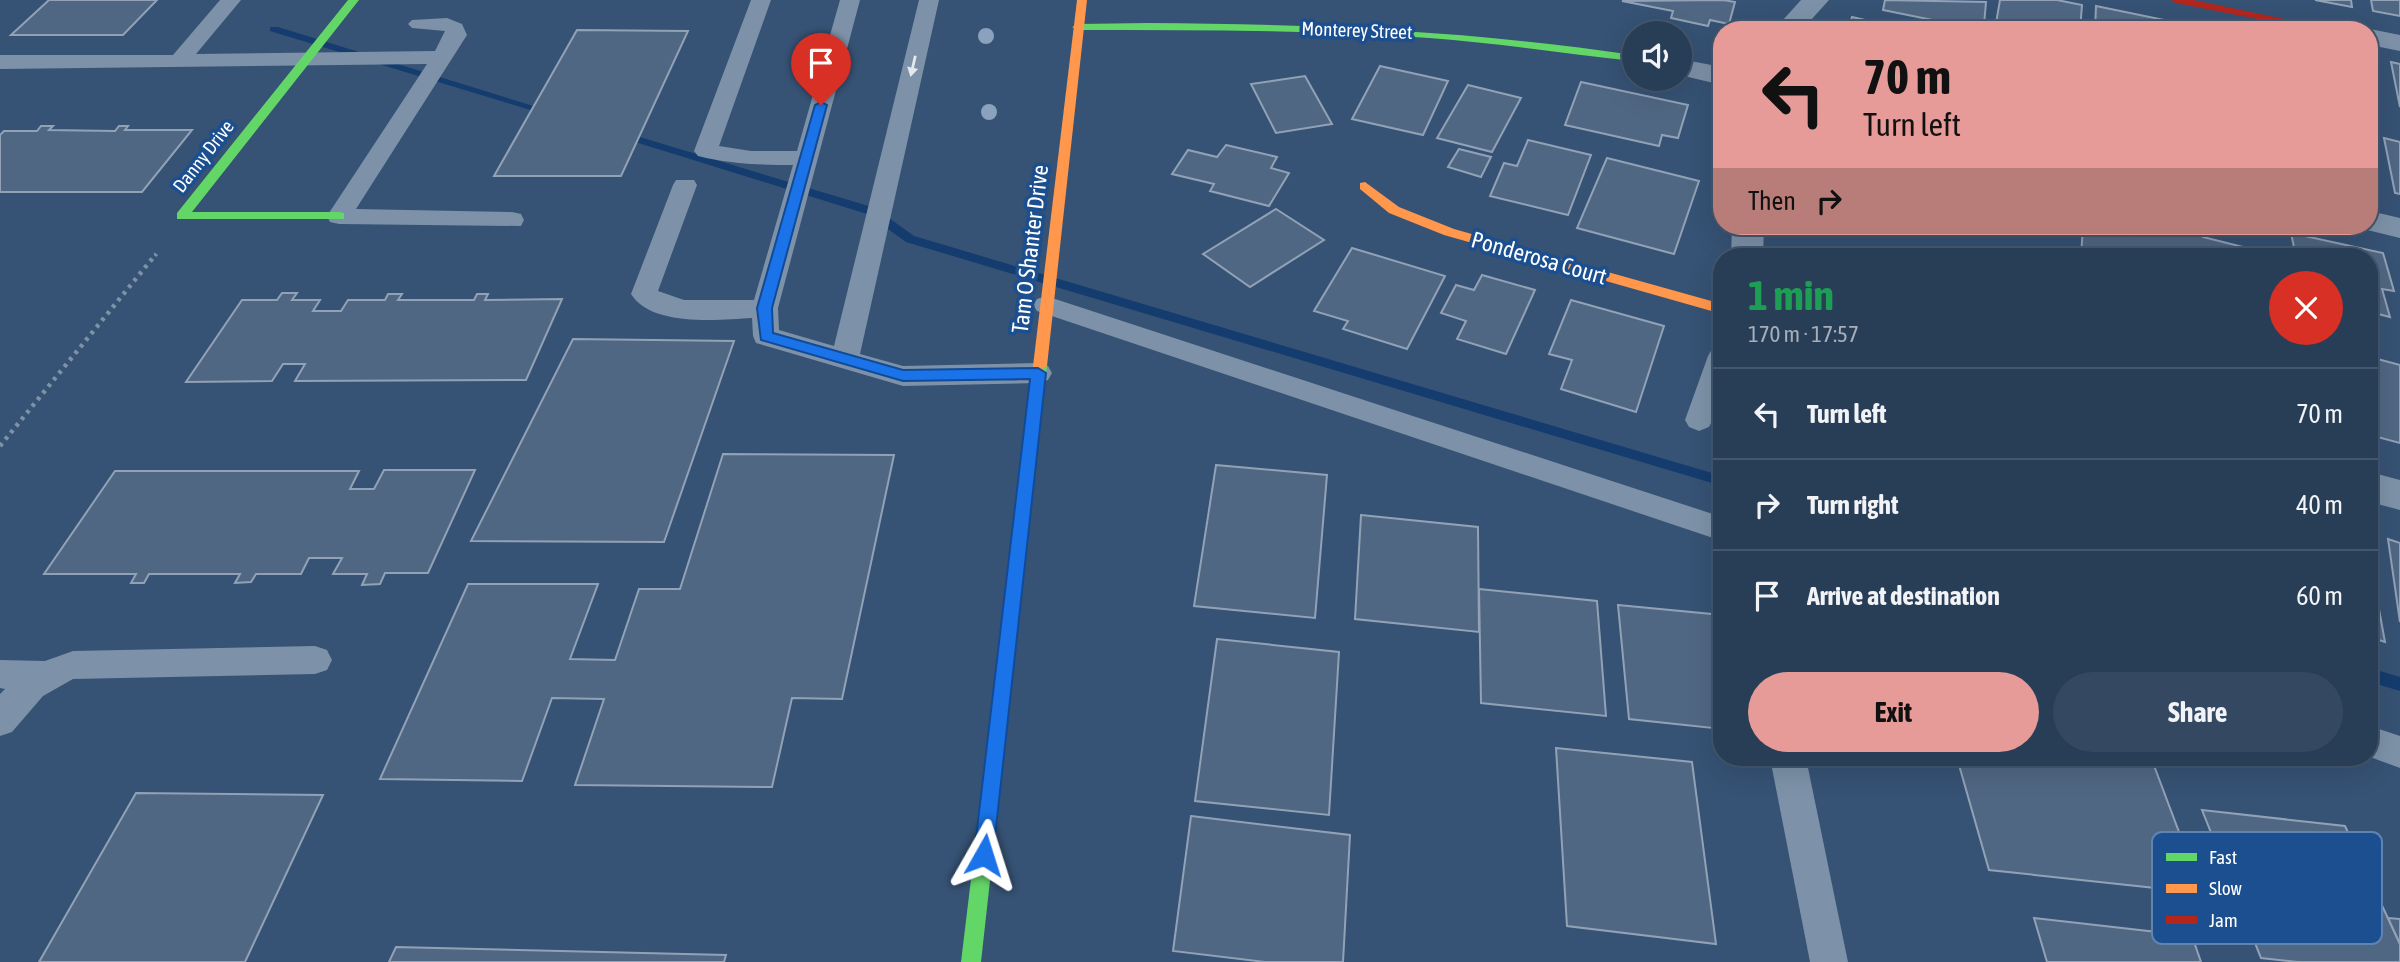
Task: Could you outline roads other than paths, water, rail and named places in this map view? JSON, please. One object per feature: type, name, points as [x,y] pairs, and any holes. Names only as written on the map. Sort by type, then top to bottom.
[{"type":"street","name":"Danny Drive","points":[[340,216],[182,216],[354,0]]},
{"type":"street","name":"Tam O Shanter Drive","points":[[971,962],[1082,0]]},
{"type":"street","points":[[1796,21],[1816,0]]},
{"type":"street","points":[[2176,0],[2285,21]]},
{"type":"street","name":"Monterey Street","points":[[1078,27],[1315,27],[1404,31],[1493,37],[1622,56]]},
{"type":"street","points":[[2378,39],[2400,43]]},
{"type":"street","points":[[1692,70],[1713,74]]},
{"type":"street","name":"Ponderosa Court","points":[[1365,186],[1394,210],[1449,232],[1713,306]]},
{"type":"street","points":[[2378,223],[2400,228]]},
{"type":"street","points":[[2378,489],[2400,495]]},
{"type":"lane","points":[[179,61],[231,0]]},
{"type":"lane","points":[[761,0],[706,151],[751,158],[806,158]]},
{"type":"lane","points":[[850,0],[765,308],[766,336],[903,376],[1038,373]]},
{"type":"lane","points":[[845,359],[929,0]]},
{"type":"lane","points":[[340,216],[456,35],[455,28],[447,24],[419,23]]},
{"type":"lane","points":[[0,62],[442,57]]},
{"type":"lane","points":[[685,185],[644,294],[654,304],[672,307],[711,310],[765,308]]},
{"type":"lane","points":[[340,216],[512,220]]},
{"type":"lane","points":[[1046,305],[1713,526]]},
{"type":"lane","points":[[1699,420],[1713,381]]},
{"type":"lane","points":[[0,674],[43,675],[73,665],[315,660]]},
{"type":"lane","points":[[0,721],[16,697],[43,675]]},
{"type":"lane","points":[[2378,745],[2400,752]]},
{"type":"lane","points":[[1790,766],[1829,962]]},
{"type":"waterway","points":[[274,29],[551,113]]},
{"type":"waterway","points":[[620,134],[871,211],[910,239],[1713,478]]},
{"type":"waterway","points":[[2378,677],[2400,684]]}]
